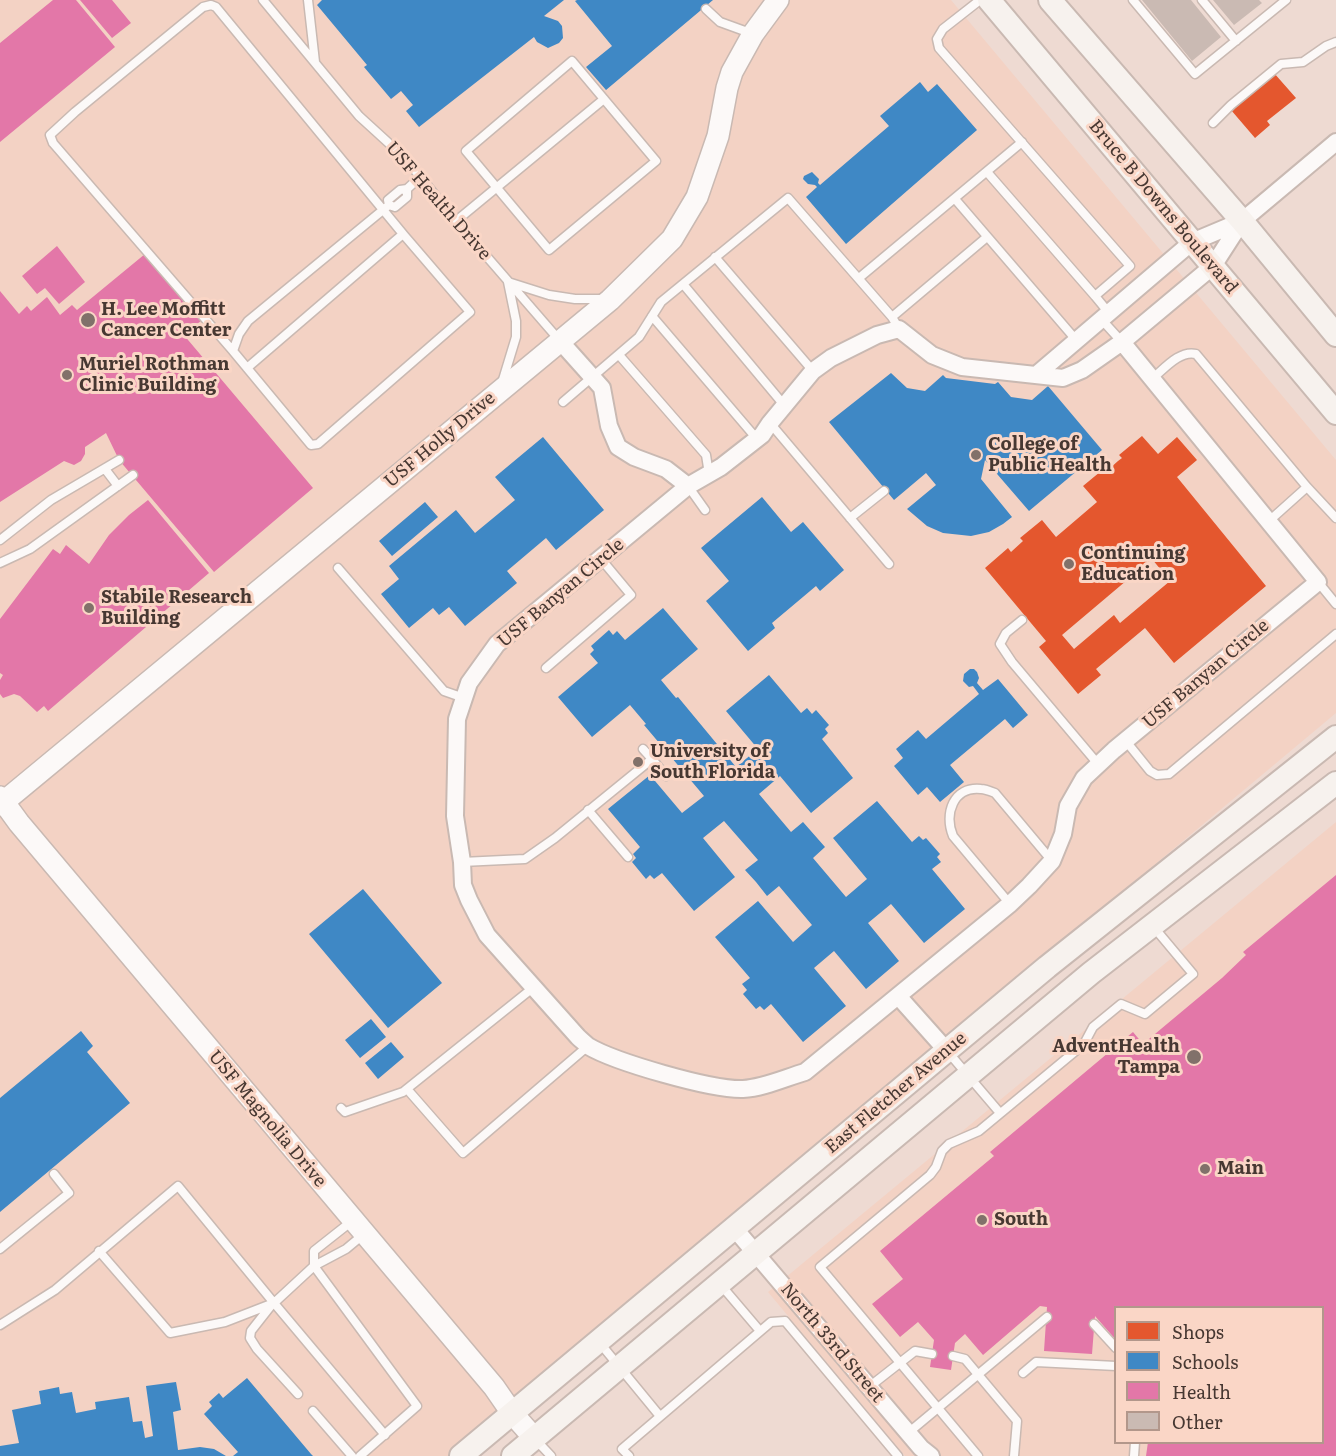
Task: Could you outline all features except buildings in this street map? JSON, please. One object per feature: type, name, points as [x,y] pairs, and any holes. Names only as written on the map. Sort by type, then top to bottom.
[{"type":"main road","name":"Bruce B Downs Boulevard","points":[[989,0],[1336,413]]},
{"type":"main road","points":[[1050,0],[1242,221],[1336,335]]},
{"type":"main road","name":"East Fletcher Avenue","points":[[461,1456],[1137,894],[1336,737]]},
{"type":"main road","name":"East Fletcher Avenue","points":[[513,1456],[1091,973],[1336,783]]},
{"type":"street","name":"USF Holly Drive","points":[[1,802],[610,300],[672,239],[697,197],[718,136],[732,72],[753,34],[778,0]]},
{"type":"street","points":[[896,323],[932,355],[962,367],[1063,378],[1086,374],[1213,266],[1242,221],[1336,142]]},
{"type":"street","points":[[1036,375],[1192,242],[1242,221]]},
{"type":"street","name":"USF Banyan Circle","points":[[896,323],[831,358],[813,371],[757,439],[709,474],[688,486],[497,644],[469,684],[457,719],[455,775],[455,816],[463,885],[475,914],[487,934],[588,1046],[628,1062],[710,1086],[744,1089],[783,1080],[804,1072],[1010,904],[1052,861],[1063,834],[1068,806],[1084,778],[1125,740],[1318,582]]},
{"type":"street","points":[[560,341],[602,388],[609,426],[618,447],[634,457],[666,469],[688,486]]},
{"type":"street","points":[[1122,342],[1318,582]]},
{"type":"street","name":"USF Magnolia Drive","points":[[1,802],[535,1439]]},
{"type":"street","points":[[898,996],[947,1051]]},
{"type":"street","name":"North 33rd Street","points":[[735,1229],[869,1388],[931,1456]]},
{"type":"lane","name":"USF Health Drive","points":[[263,0],[359,116],[405,158],[456,221],[560,341]]},
{"type":"lane","points":[[309,0],[315,63]]},
{"type":"lane","points":[[980,0],[944,28],[937,39],[939,48],[1130,266],[1095,296]]},
{"type":"lane","points":[[1133,0],[1195,74],[1236,41],[1276,3],[1286,0]]},
{"type":"lane","points":[[1202,0],[1236,41]]},
{"type":"lane","points":[[211,5],[216,7],[386,207],[403,234],[470,312],[318,444],[311,445],[248,368],[53,143],[50,135],[203,7],[211,5]]},
{"type":"lane","points":[[706,9],[720,22],[753,34]]},
{"type":"lane","points":[[1213,123],[1281,64],[1303,62],[1336,42]]},
{"type":"lane","points":[[572,61],[604,99],[656,161],[549,250],[466,151],[572,61]]},
{"type":"lane","points":[[456,221],[604,99]]},
{"type":"lane","points":[[859,278],[1022,142]]},
{"type":"lane","points":[[987,172],[1095,296],[1122,342]]},
{"type":"lane","points":[[233,351],[239,334],[248,321],[386,207],[395,207],[406,197],[407,189],[420,177]]},
{"type":"lane","points":[[563,402],[639,337],[660,302],[788,198],[896,323],[987,237]]},
{"type":"lane","points":[[955,199],[1077,341]]},
{"type":"lane","points":[[248,368],[403,234]]},
{"type":"lane","points":[[715,257],[813,371]]},
{"type":"lane","points":[[500,390],[516,337],[516,321],[508,282],[549,295],[575,299],[610,300]]},
{"type":"lane","points":[[683,284],[784,405]]},
{"type":"lane","points":[[652,316],[757,439]]},
{"type":"lane","points":[[1153,378],[1181,355],[1188,352],[1196,354],[1307,487],[1336,518]]},
{"type":"lane","points":[[619,355],[706,455],[709,474]]},
{"type":"lane","points":[[770,423],[889,564]]},
{"type":"lane","points":[[0,540],[51,500],[119,460]]},
{"type":"lane","points":[[105,469],[118,486]]},
{"type":"lane","points":[[0,563],[30,549],[133,475]]},
{"type":"lane","points":[[688,486],[705,510]]},
{"type":"lane","points":[[1269,521],[1307,487]]},
{"type":"lane","points":[[850,518],[884,491]]},
{"type":"lane","points":[[546,668],[631,595],[601,559]]},
{"type":"lane","points":[[338,568],[444,691],[464,698]]},
{"type":"lane","points":[[1318,582],[1336,604]]},
{"type":"lane","points":[[1022,620],[1006,633],[999,644],[1098,764]]},
{"type":"lane","points":[[1125,740],[1150,771],[1157,775],[1169,774],[1336,634]]},
{"type":"lane","points":[[643,749],[666,776]]},
{"type":"lane","points":[[462,862],[525,858],[555,838],[652,759]]},
{"type":"lane","points":[[1010,904],[953,836],[948,824],[949,813],[954,801],[966,790],[981,789],[994,793],[1052,861]]},
{"type":"lane","points":[[588,810],[628,857]]},
{"type":"lane","points":[[978,1456],[820,1267],[930,1175],[942,1151],[949,1144],[979,1131],[1084,1044],[1093,1027],[1121,1004],[1145,1014],[1193,974],[1152,925]]},
{"type":"lane","points":[[340,1108],[345,1112],[406,1089],[534,987]]},
{"type":"lane","points":[[406,1089],[463,1153],[588,1046]]},
{"type":"lane","points":[[947,1051],[1000,1113]]},
{"type":"lane","points":[[0,1249],[69,1193],[54,1174]]},
{"type":"lane","points":[[0,1325],[55,1290],[178,1186],[385,1435]]},
{"type":"lane","points":[[298,1394],[257,1349],[250,1338],[251,1331],[274,1303],[314,1266],[346,1249],[358,1228]]},
{"type":"lane","points":[[358,1228],[314,1251],[314,1266],[417,1406],[360,1456]]},
{"type":"lane","points":[[99,1251],[170,1333],[225,1322],[274,1303]]},
{"type":"lane","points":[[720,1284],[760,1331]]},
{"type":"lane","points":[[908,1433],[1047,1317]]},
{"type":"lane","points":[[629,1456],[622,1449],[659,1416],[771,1322],[785,1321],[898,1456]]},
{"type":"lane","points":[[1094,1324],[1114,1346]]},
{"type":"lane","points":[[599,1341],[659,1416]]},
{"type":"lane","points":[[869,1388],[915,1351],[932,1354]]},
{"type":"lane","points":[[953,1356],[965,1359],[1017,1420],[1014,1456]]},
{"type":"lane","points":[[1023,1373],[1036,1362],[1114,1366]]},
{"type":"lane","points":[[313,1411],[352,1456]]},
{"type":"lane","points":[[535,1439],[550,1456]]},
{"type":"shaded area","name":"University of South Florida","points":[[0,0],[951,0],[1336,460],[1336,713],[448,1456],[0,1456]]},
{"type":"shaded area","name":"AdventHealth Tampa","points":[[1336,822],[1336,1456],[905,1456],[768,1292]]},
{"type":"place","name":"H. Lee Moffitt Cancer Center","points":[[88,320]]},
{"type":"place","name":"Muriel Rothman Clinic Building","points":[[67,375]]},
{"type":"place","name":"College of Public Health","points":[[976,455]]},
{"type":"place","name":"Continuing Education","points":[[1069,564]]},
{"type":"place","name":"Stabile Research Building","points":[[89,608]]},
{"type":"place","name":"University of South Florida","points":[[638,762]]},
{"type":"place","name":"AdventHealth Tampa","points":[[1194,1057]]},
{"type":"place","name":"Main","points":[[1205,1169]]},
{"type":"place","name":"South","points":[[982,1220]]}]
